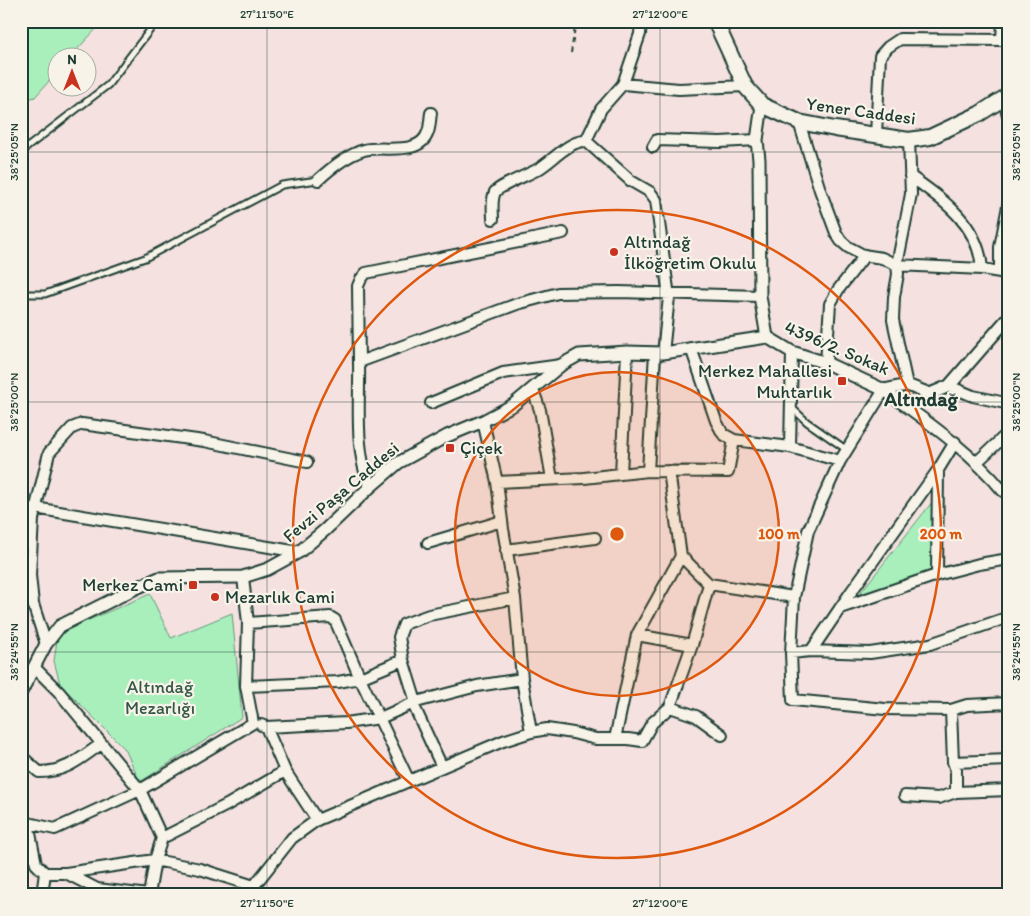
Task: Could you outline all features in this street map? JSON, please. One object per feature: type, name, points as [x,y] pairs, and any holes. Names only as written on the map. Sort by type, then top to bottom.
[{"type":"main road","points":[[715,21],[746,86],[762,105]]},
{"type":"main road","name":"Yener Caddesi","points":[[762,105],[799,122],[909,140],[930,137],[979,114],[1006,98]]},
{"type":"street","points":[[586,141],[601,109],[623,84],[640,34],[642,21]]},
{"type":"street","points":[[876,135],[880,56],[888,47],[900,40],[1002,40],[1003,21]]},
{"type":"street","points":[[623,84],[679,89],[746,86]]},
{"type":"street","points":[[1006,98],[1009,119]]},
{"type":"street","points":[[762,105],[757,140],[759,160],[760,296],[767,337]]},
{"type":"street","points":[[318,180],[335,165],[362,151],[375,148],[406,148],[422,142],[428,132],[430,113]]},
{"type":"street","points":[[799,122],[820,190],[836,233],[848,247],[865,255],[882,258],[897,265],[982,269],[1004,274],[1000,247],[1009,201]]},
{"type":"street","points":[[653,147],[657,140],[720,142],[757,140]]},
{"type":"street","points":[[908,385],[893,320],[898,274],[897,265],[912,194],[909,140]]},
{"type":"street","points":[[493,220],[492,202],[495,192],[501,187],[540,168],[570,146],[581,141],[586,141],[631,181],[650,192],[656,200],[669,294],[659,352],[648,471]]},
{"type":"street","points":[[910,176],[942,199],[967,227],[981,255],[982,269]]},
{"type":"street","points":[[370,487],[363,470],[360,450],[358,286],[361,279],[366,273],[563,233]]},
{"type":"street","points":[[826,363],[830,304],[838,290],[865,255]]},
{"type":"street","points":[[359,362],[517,304],[558,293],[696,293],[760,296]]},
{"type":"street","points":[[1009,317],[948,386],[973,396],[1005,402],[1009,401]]},
{"type":"street","name":"4396/2. Sokak","points":[[767,337],[792,352],[826,363],[884,390],[908,385],[930,394],[948,386]]},
{"type":"street","name":"Fevzi Paşa Caddesi","points":[[21,692],[46,644],[60,626],[159,578],[243,577],[268,569],[299,552],[398,463],[421,449],[513,405],[561,365],[579,355],[659,352],[767,337]]},
{"type":"street","points":[[691,348],[716,421],[723,434],[734,440],[790,447],[840,461]]},
{"type":"street","points":[[620,474],[627,352]]},
{"type":"street","points":[[790,447],[792,352]]},
{"type":"street","points":[[431,403],[503,373],[561,365]]},
{"type":"street","points":[[533,390],[540,410],[552,479]]},
{"type":"street","points":[[1009,491],[1003,491],[977,462],[954,442],[884,390],[840,461],[808,531],[794,598],[791,653],[793,700],[885,709],[950,710],[967,705],[1009,702]]},
{"type":"street","points":[[483,421],[497,482],[506,550],[515,598],[522,679],[531,732]]},
{"type":"street","points":[[46,644],[33,604],[30,575],[32,527],[49,453],[72,428],[82,424],[204,441],[307,462]]},
{"type":"street","points":[[977,462],[1009,432]]},
{"type":"street","points":[[497,482],[584,478],[648,471],[728,472],[734,440]]},
{"type":"street","points":[[812,651],[840,608],[938,470],[954,442]]},
{"type":"street","points":[[937,575],[938,470]]},
{"type":"street","points":[[669,471],[681,556],[709,584],[794,598]]},
{"type":"street","points":[[35,508],[299,552]]},
{"type":"street","points":[[428,543],[502,521]]},
{"type":"street","points":[[506,550],[595,538]]},
{"type":"street","points":[[615,739],[637,635],[681,556]]},
{"type":"street","points":[[840,608],[937,575],[979,564],[1009,559]]},
{"type":"street","points":[[243,577],[248,622],[246,686],[253,723]]},
{"type":"street","points":[[522,679],[477,686],[414,703],[380,718],[346,723],[266,726],[253,723],[140,790],[55,829],[25,821],[36,864],[45,873],[66,873],[155,860],[200,869],[254,886],[292,838],[317,820],[503,741],[547,729],[596,739],[628,739],[642,742],[652,723],[670,708],[692,645],[709,584]]},
{"type":"street","points":[[442,766],[414,703],[399,637],[404,624],[429,615],[515,598]]},
{"type":"street","points":[[248,622],[330,617],[335,620],[360,678],[409,781]]},
{"type":"street","points":[[791,653],[812,651],[870,653],[930,644],[1009,617]]},
{"type":"street","points":[[637,635],[692,645]]},
{"type":"street","points":[[246,686],[338,682],[360,678],[404,660]]},
{"type":"street","points":[[35,668],[59,692],[140,790],[162,838],[155,860],[149,895],[97,889],[66,873]]},
{"type":"street","points":[[670,708],[696,716],[722,735]]},
{"type":"street","points":[[950,710],[952,762],[956,770],[956,792]]},
{"type":"street","points":[[266,726],[285,771],[317,820]]},
{"type":"street","points":[[21,756],[39,772],[53,772],[70,766],[101,744]]},
{"type":"street","points":[[952,762],[1009,760]]},
{"type":"street","points":[[162,838],[227,805],[285,771]]},
{"type":"street","points":[[904,796],[939,798],[956,792],[1009,790]]},
{"type":"street","points":[[42,895],[45,873]]},
{"type":"lane","points":[[21,152],[108,85],[153,26],[162,21]]},
{"type":"lane","points":[[21,294],[45,294],[145,258],[282,184],[318,180]]},
{"type":"lane","points":[[791,407],[807,422],[847,450]]},
{"type":"path","points":[[571,53],[576,21]]},
{"type":"green space","points":[[21,21],[94,21],[98,27],[78,48],[48,48],[48,82],[35,97],[21,101]]},
{"type":"green space","points":[[933,501],[932,570],[857,597]]},
{"type":"green space","name":"Altındağ Mezarlığı","points":[[150,594],[171,638],[232,613],[242,717],[140,782],[125,749],[60,684],[54,661],[58,633]]},
{"type":"place","name":"Altındağ İlköğretim Okulu","points":[[614,252]]},
{"type":"place","name":"Merkez Mahallesi Muhtarlık","points":[[842,381]]},
{"type":"place","name":"Çiçek","points":[[450,448]]},
{"type":"place","name":"Merkez Cami","points":[[193,585]]},
{"type":"place","name":"Mezarlık Cami","points":[[215,597]]},
{"type":"district","name":"Altındağ","points":[[921,399]]}]
